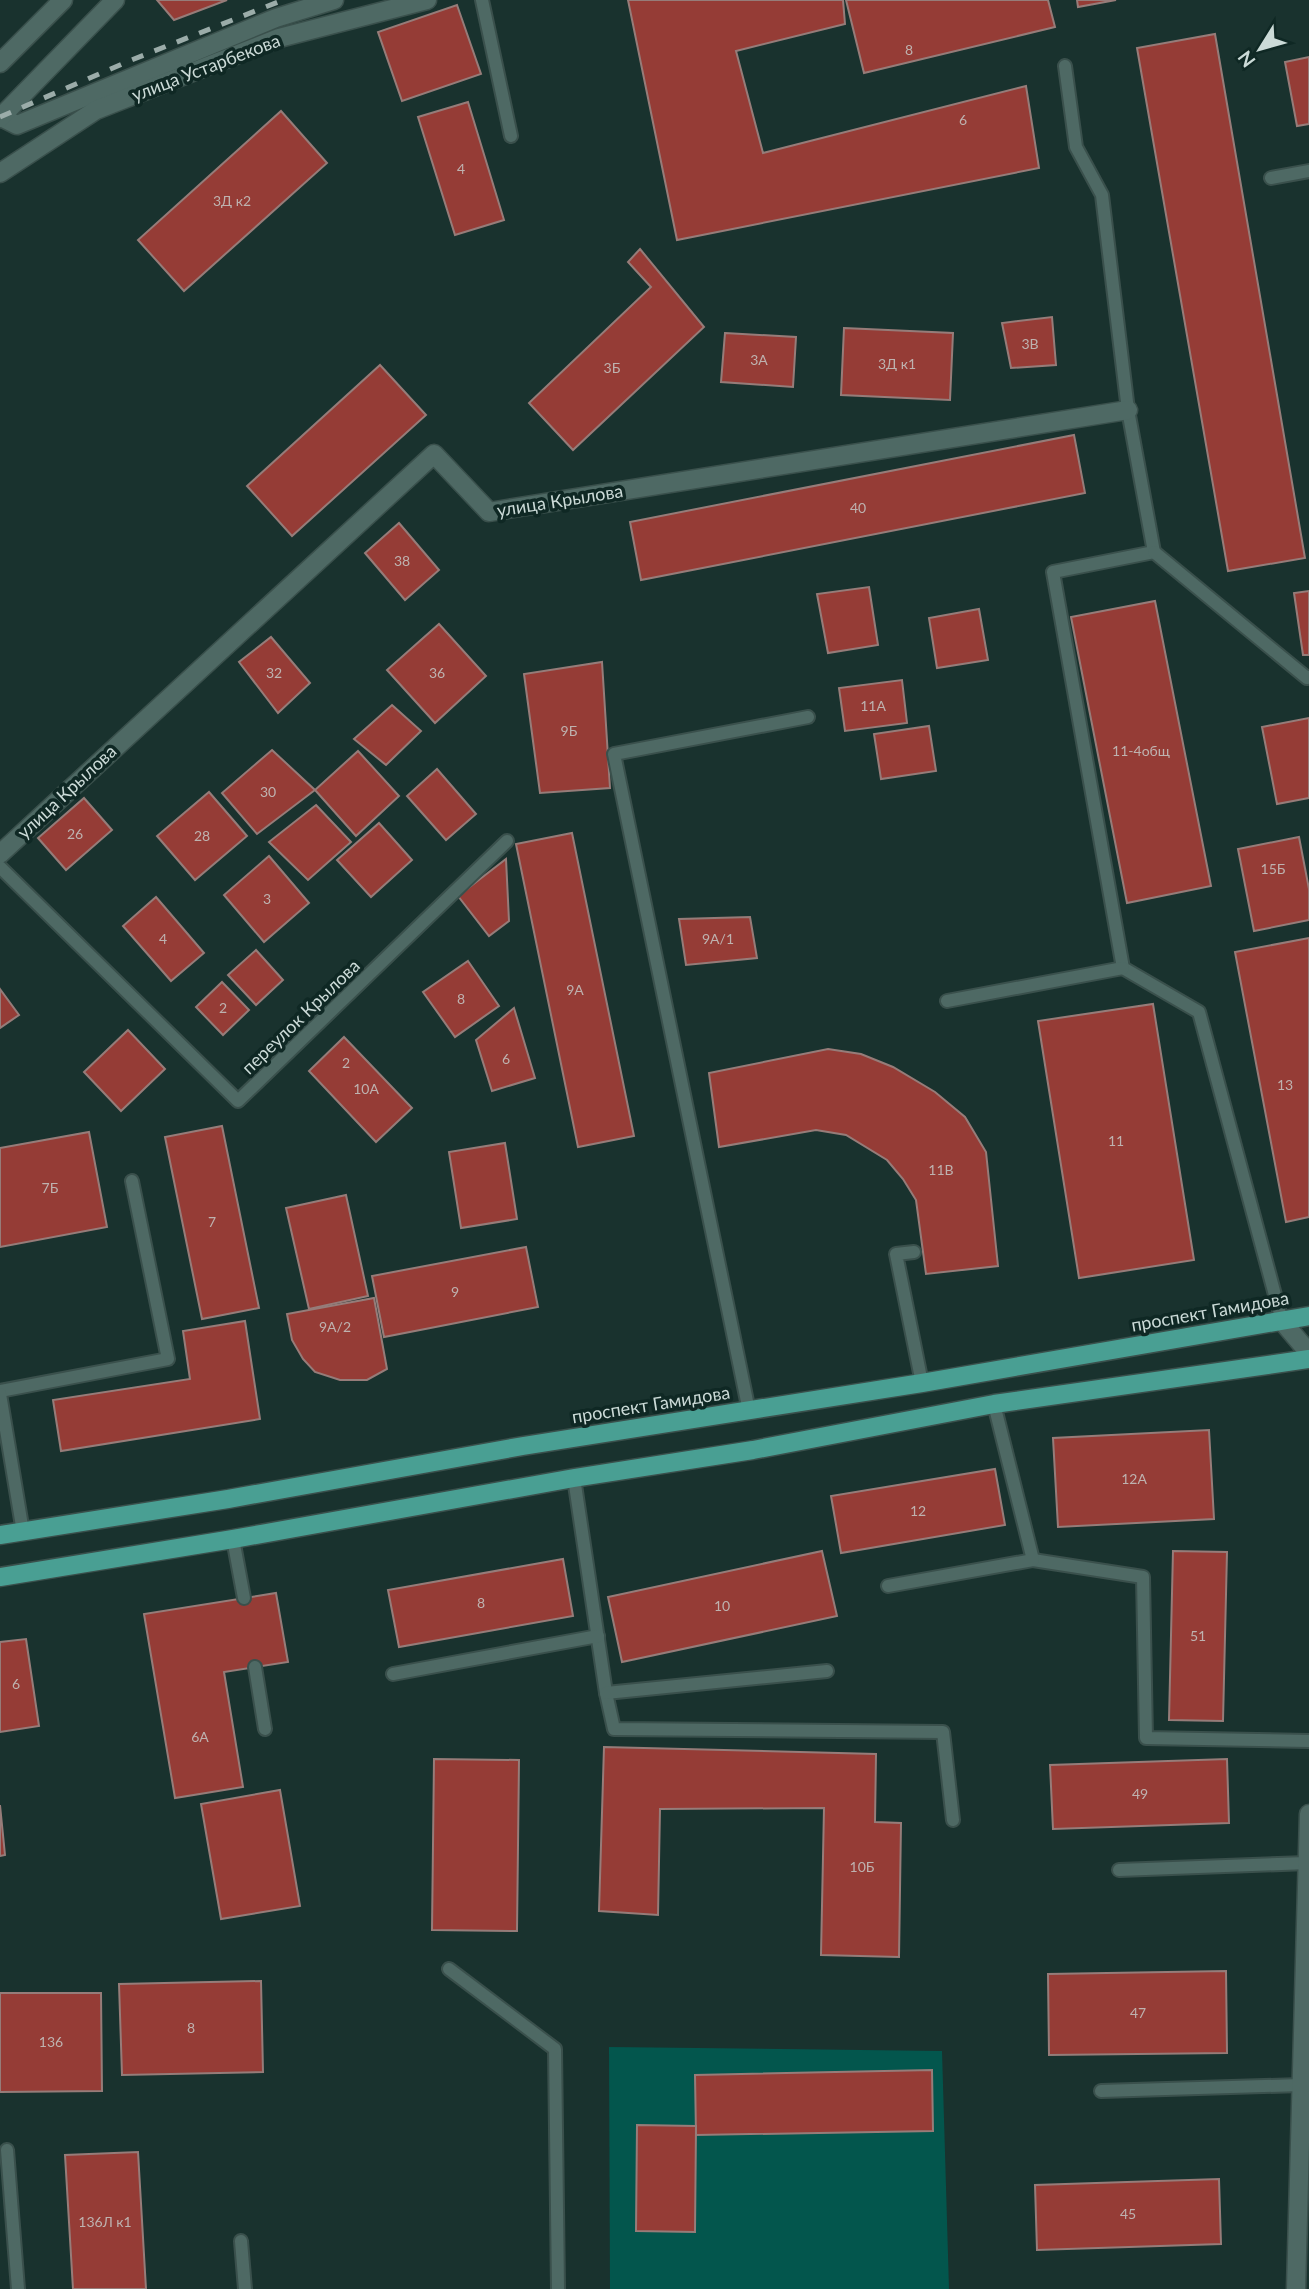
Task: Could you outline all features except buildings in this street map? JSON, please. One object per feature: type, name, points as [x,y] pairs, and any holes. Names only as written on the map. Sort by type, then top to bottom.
[{"type":"main road","name":"проспект Гамидова","points":[[0,1535],[228,1499],[523,1446],[922,1383],[1309,1315]]},
{"type":"main road","points":[[0,1577],[574,1478],[754,1450],[994,1404],[1309,1359]]},
{"type":"street","points":[[0,63],[63,0]]},
{"type":"street","points":[[4,119],[115,0]]},
{"type":"street","points":[[4,119],[276,18],[334,0]]},
{"type":"street","name":"улица Устарбекова","points":[[0,173],[96,110],[279,38],[427,0]]},
{"type":"street","name":"улица Крылова","points":[[0,855],[434,454],[489,512],[1128,410]]},
{"type":"street","points":[[1282,1321],[1309,1353]]},
{"type":"street","points":[[1296,2289],[1309,1814]]},
{"type":"lane","points":[[482,0],[510,136]]},
{"type":"lane","points":[[1065,66],[1076,147],[1102,195],[1128,410],[1154,552],[1309,677]]},
{"type":"lane","points":[[1271,178],[1309,171]]},
{"type":"lane","points":[[1123,968],[1054,572],[1154,552]]},
{"type":"lane","points":[[749,1411],[614,754],[808,717]]},
{"type":"lane","name":"переулок Крылова","points":[[0,867],[238,1101],[507,841]]},
{"type":"lane","points":[[947,1001],[1123,968],[1199,1012],[1282,1321]]},
{"type":"lane","points":[[23,1532],[0,1392],[168,1359],[132,1181]]},
{"type":"lane","points":[[914,1252],[896,1254],[922,1383]]},
{"type":"lane","points":[[994,1404],[1033,1560]]},
{"type":"lane","points":[[574,1478],[606,1693],[614,1729],[943,1732],[953,1820]]},
{"type":"lane","points":[[233,1538],[244,1598]]},
{"type":"lane","points":[[888,1586],[1033,1560],[1143,1577],[1146,1738],[1309,1741]]},
{"type":"lane","points":[[393,1674],[598,1636]]},
{"type":"lane","points":[[255,1667],[265,1729]]},
{"type":"lane","points":[[606,1693],[827,1671]]},
{"type":"lane","points":[[1119,1870],[1307,1863]]},
{"type":"lane","points":[[449,1969],[555,2049],[558,2289]]},
{"type":"lane","points":[[1101,2091],[1301,2085]]},
{"type":"lane","points":[[8,2150],[18,2289]]},
{"type":"lane","points":[[241,2241],[245,2289]]},
{"type":"green space","points":[[609,2047],[942,2051],[949,2289],[610,2289]]},
{"type":"railway","points":[[0,117],[129,61],[283,0]]}]
